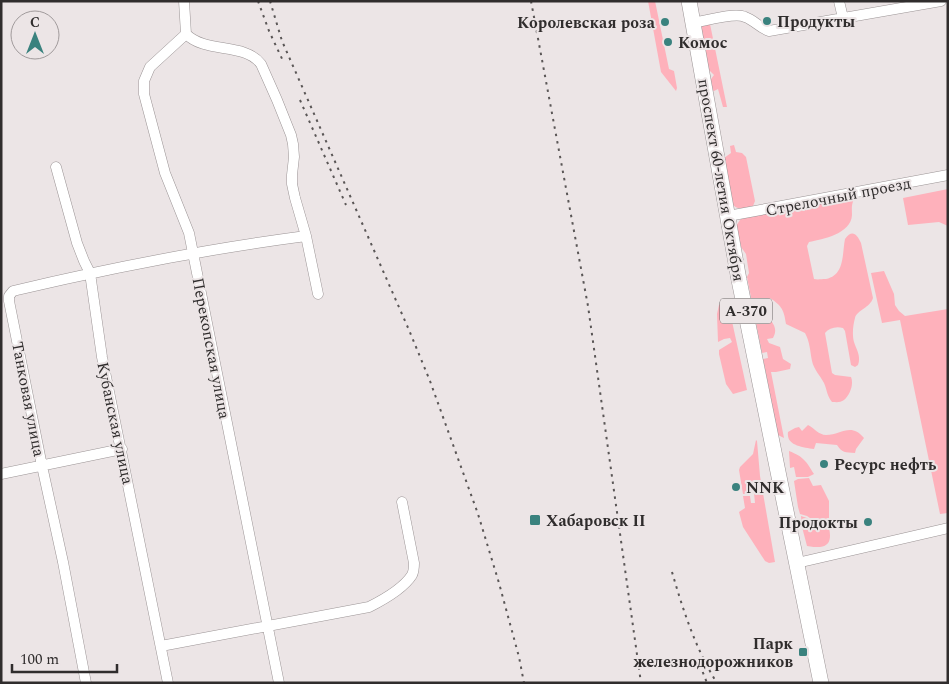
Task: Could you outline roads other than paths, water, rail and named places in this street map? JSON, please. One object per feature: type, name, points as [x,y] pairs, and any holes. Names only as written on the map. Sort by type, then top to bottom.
[{"type":"highway","name":"проспект 60-летия Октября","points":[[689,1],[764,405],[821,683]]},
{"type":"street","points":[[184,1],[186,34],[190,39],[201,44],[235,50],[253,57],[262,64],[291,135],[294,157],[292,184],[306,236],[318,294]]},
{"type":"street","points":[[840,1],[843,18]]},
{"type":"street","points":[[693,23],[739,15],[747,17],[763,29],[769,31],[941,1]]},
{"type":"street","name":"Перекопская улица","points":[[186,34],[150,68],[143,87],[144,94],[163,164],[189,233],[279,683]]},
{"type":"street","name":"Кубанская улица","points":[[56,167],[77,243],[90,273],[102,357],[168,683]]},
{"type":"street","name":"Стрелочный проезд","points":[[728,216],[948,175]]},
{"type":"street","name":"Танковая улица","points":[[86,683],[9,296],[12,291],[90,273],[193,253],[306,236]]},
{"type":"street","points":[[1,474],[122,449]]},
{"type":"street","points":[[161,646],[369,607],[394,593],[412,574],[414,563],[402,502]]},
{"type":"street","points":[[797,563],[948,528]]},
{"type":"railway","points":[[258,1],[284,63]]},
{"type":"railway","points":[[270,1],[282,41],[430,381],[478,514],[499,583],[524,683]]},
{"type":"railway","points":[[531,1],[588,306],[641,683]]},
{"type":"railway","points":[[300,100],[346,205]]},
{"type":"railway","points":[[672,572],[696,643],[717,683]]},
{"type":"railway","points":[[700,665],[707,683]]},
{"type":"place","name":"Продукты","points":[[767,21]]},
{"type":"place","name":"Королевская роза","points":[[665,22]]},
{"type":"place","name":"Комос","points":[[668,42]]},
{"type":"place","name":"Ресурс нефть","points":[[824,464]]},
{"type":"place","name":"NNK","points":[[736,487]]},
{"type":"place","name":"Хабаровск II","points":[[535,520]]},
{"type":"place","name":"Продокты","points":[[868,522]]},
{"type":"place","name":"Парк железнодорожников","points":[[803,652]]}]
